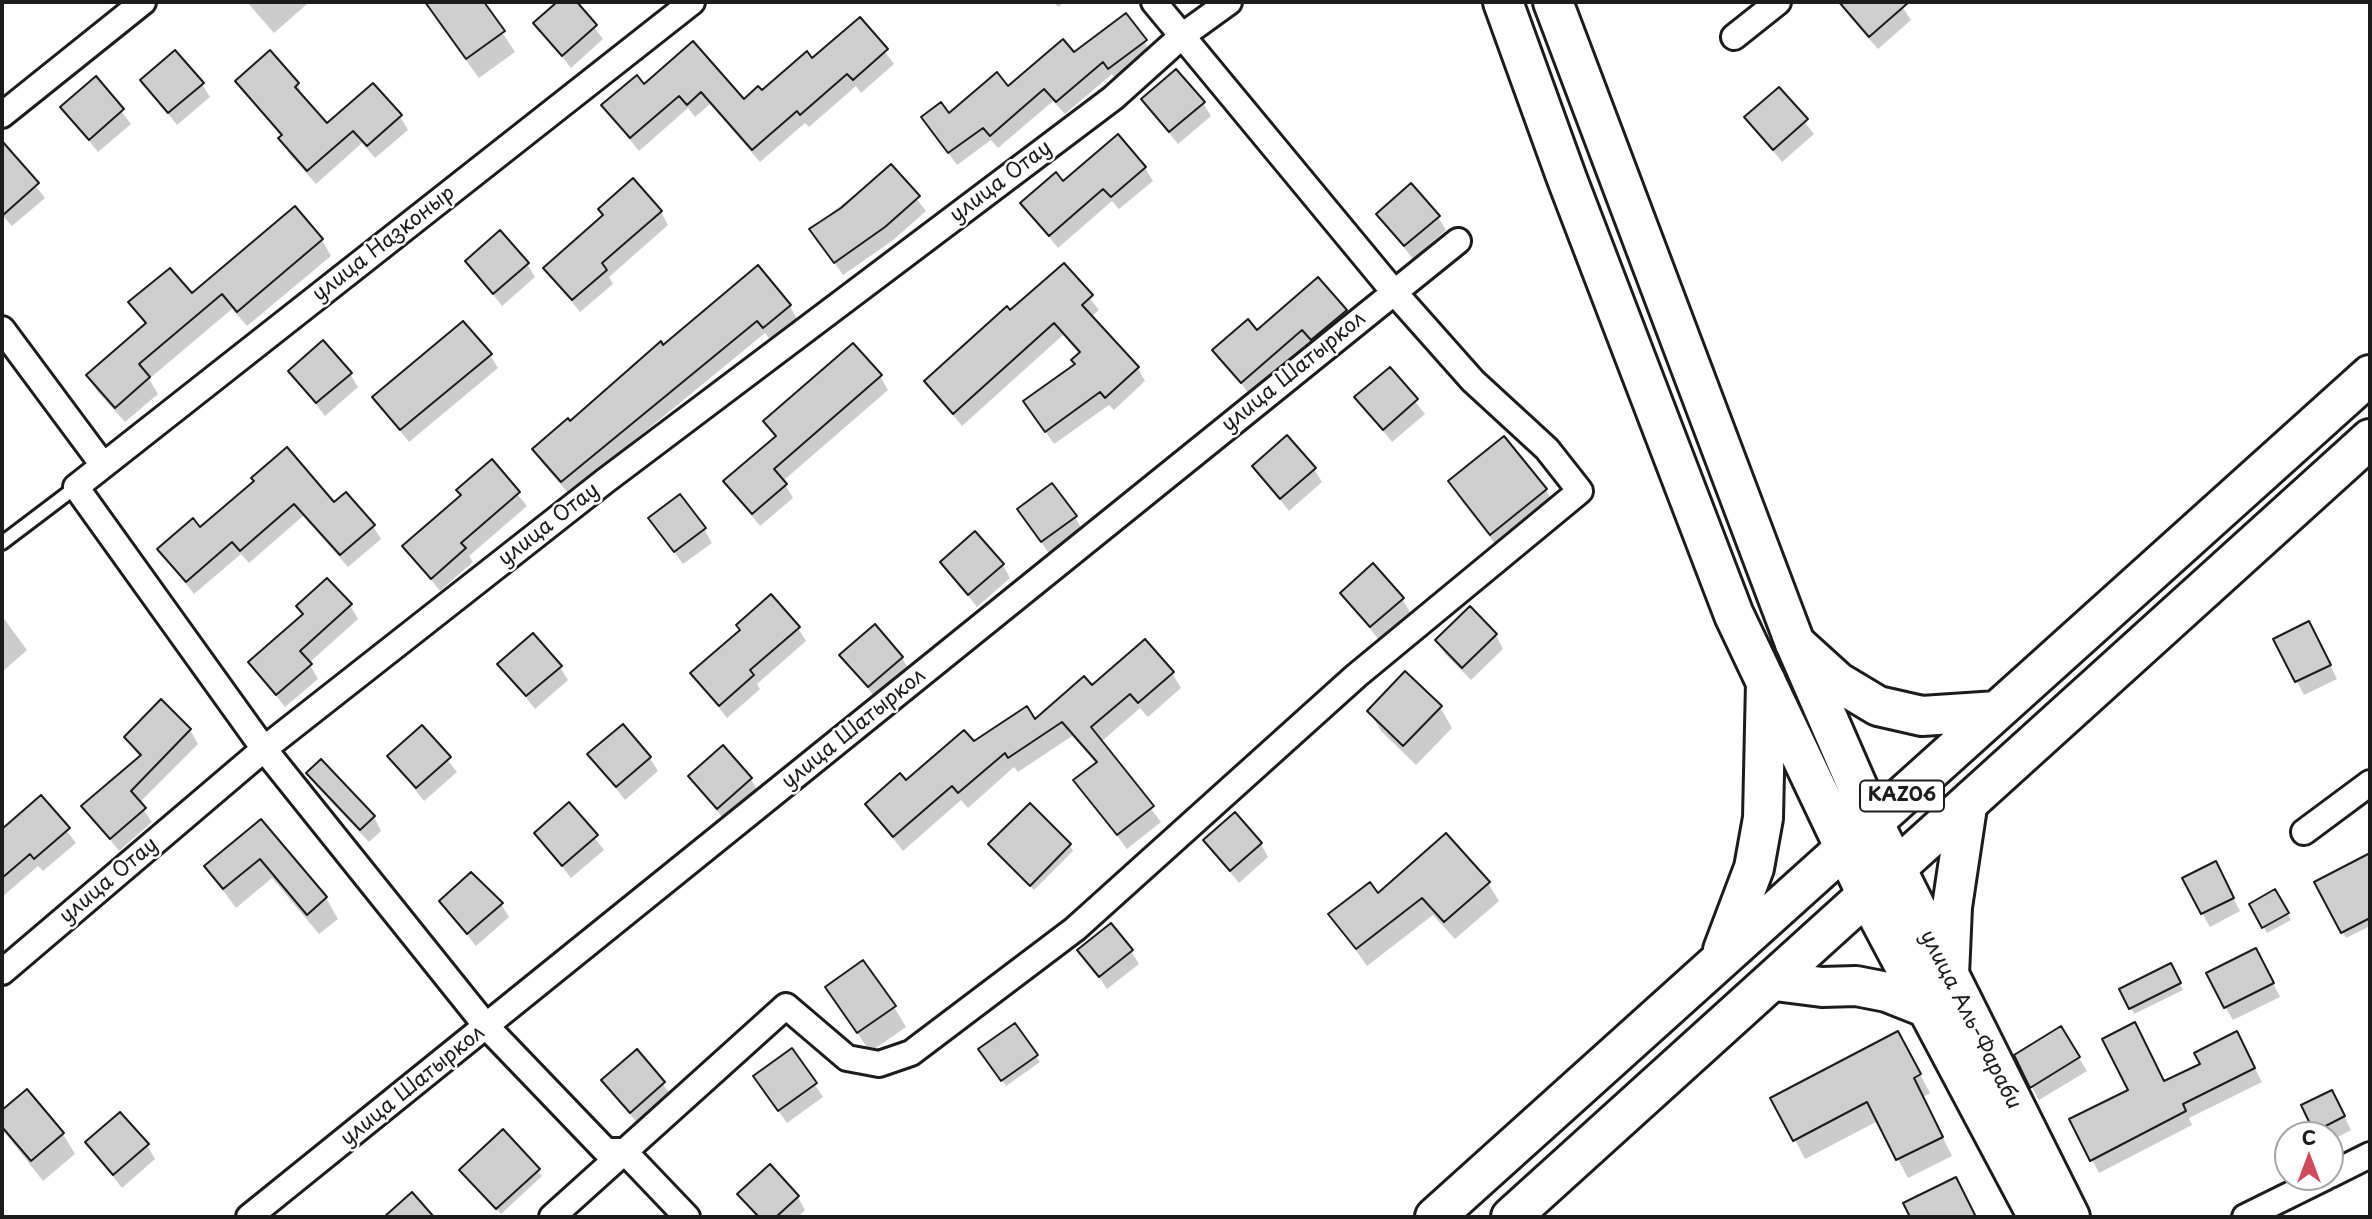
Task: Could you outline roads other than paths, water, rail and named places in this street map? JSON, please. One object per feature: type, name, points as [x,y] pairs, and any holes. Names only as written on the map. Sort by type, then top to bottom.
[{"type":"main road","points":[[1503,2],[1567,179],[1734,615],[1766,682],[1860,834]]},
{"type":"main road","points":[[1553,2],[1795,643],[1860,834]]},
{"type":"main road","name":"KАZ06","points":[[1435,1217],[2370,375]]},
{"type":"main road","name":"KАZ06","points":[[1511,1217],[1868,897],[2370,439]]},
{"type":"main road","points":[[1795,643],[1838,682],[1878,706],[1922,716],[1997,711]]},
{"type":"main road","points":[[1718,962],[1751,878],[1763,818],[1767,775],[1766,682]]},
{"type":"main road","points":[[1774,981],[1939,995],[1967,807]]},
{"type":"main road","name":"улица Аль-Фараби","points":[[1860,834],[1896,869],[1939,995],[2038,1217]]},
{"type":"main road","name":"улица Аль-Фараби","points":[[1860,834],[1868,897],[1939,995],[2070,1217]]},
{"type":"street","points":[[2,115],[143,2]]},
{"type":"street","name":"улица Назконыр","points":[[76,487],[692,2]]},
{"type":"street","points":[[552,1217],[786,1006],[847,1058],[879,1064],[911,1053],[1074,929],[1356,676],[1580,491],[1547,449],[1473,381],[1394,292],[1154,2]]},
{"type":"street","name":"улица Отау","points":[[2,972],[264,748],[605,481],[1113,98],[1182,36],[1228,2]]},
{"type":"street","points":[[1734,37],[1778,2]]},
{"type":"street","name":"улица Шатыркол","points":[[249,1217],[1458,241]]},
{"type":"street","points":[[2,329],[103,465]]},
{"type":"street","points":[[76,487],[264,748],[487,1027],[606,1151],[624,1151],[687,1217]]},
{"type":"street","points":[[2304,832],[2370,783]]},
{"type":"street","points":[[2344,1168],[2370,1155]]},
{"type":"street","points":[[2245,1217],[2298,1191]]},
{"type":"lane","points":[[2,543],[76,487]]}]
